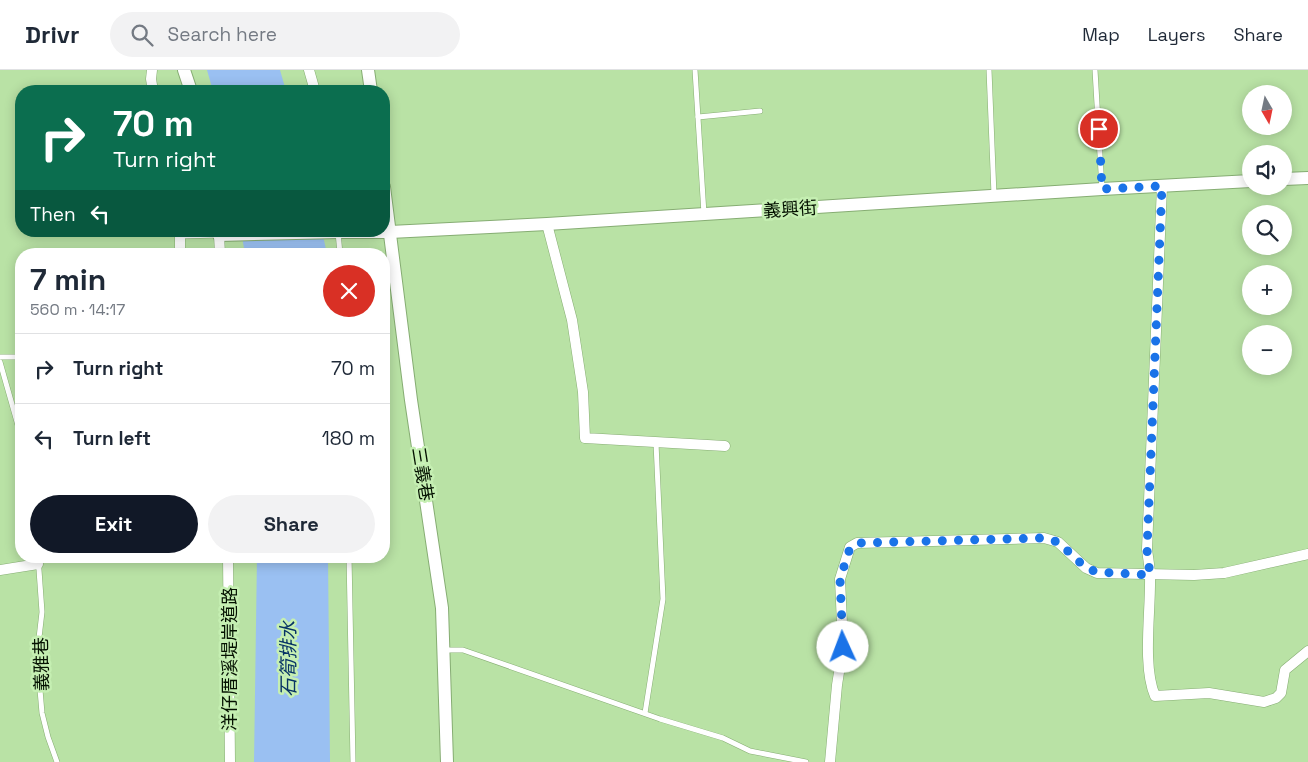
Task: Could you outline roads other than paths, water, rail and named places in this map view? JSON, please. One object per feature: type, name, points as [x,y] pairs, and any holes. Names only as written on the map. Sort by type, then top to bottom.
[{"type":"street","points":[[152,70],[152,85]]},
{"type":"street","points":[[184,70],[189,85]]},
{"type":"street","points":[[309,70],[313,85]]},
{"type":"street","points":[[368,70],[370,85]]},
{"type":"street","points":[[1292,179],[1308,178]]},
{"type":"street","name":"義興街","points":[[390,232],[1242,182]]},
{"type":"street","points":[[1162,186],[1147,550],[1150,575],[1148,646],[1151,687],[1155,696],[1209,694],[1264,702],[1276,698],[1280,693],[1285,670],[1308,651]]},
{"type":"street","points":[[547,224],[572,320],[583,392],[585,438],[725,446]]},
{"type":"street","name":"三義巷","points":[[390,232],[411,400],[442,608],[445,650],[447,762]]},
{"type":"street","points":[[830,762],[837,685],[843,647],[840,579],[850,548],[858,543],[1044,538],[1058,542],[1086,568],[1097,572],[1150,575],[1224,573],[1308,554]]},
{"type":"street","name":"義雅巷","points":[[0,570],[27,563]]},
{"type":"street","name":"洋仔厝溪堤岸道路","points":[[228,563],[230,762]]},
{"type":"lane","points":[[695,70],[704,214]]},
{"type":"lane","points":[[989,70],[994,196]]},
{"type":"lane","points":[[1096,70],[1102,189]]},
{"type":"lane","points":[[698,117],[760,111]]},
{"type":"lane","points":[[0,357],[15,357]]},
{"type":"lane","points":[[0,362],[15,415]]},
{"type":"lane","points":[[645,714],[663,599],[656,443]]},
{"type":"lane","name":"義雅巷","points":[[38,563],[42,612],[37,655],[42,713],[57,762]]},
{"type":"lane","points":[[348,563],[353,762]]},
{"type":"lane","points":[[445,650],[463,650],[645,714],[723,738],[750,751],[806,762]]},
{"type":"water","points":[[207,70],[280,70],[284,85],[211,85]]},
{"type":"water","points":[[242,237],[323,237],[326,248],[244,248]]},
{"type":"water","name":"石筍排水","points":[[257,563],[328,563],[330,762],[254,762]]}]
